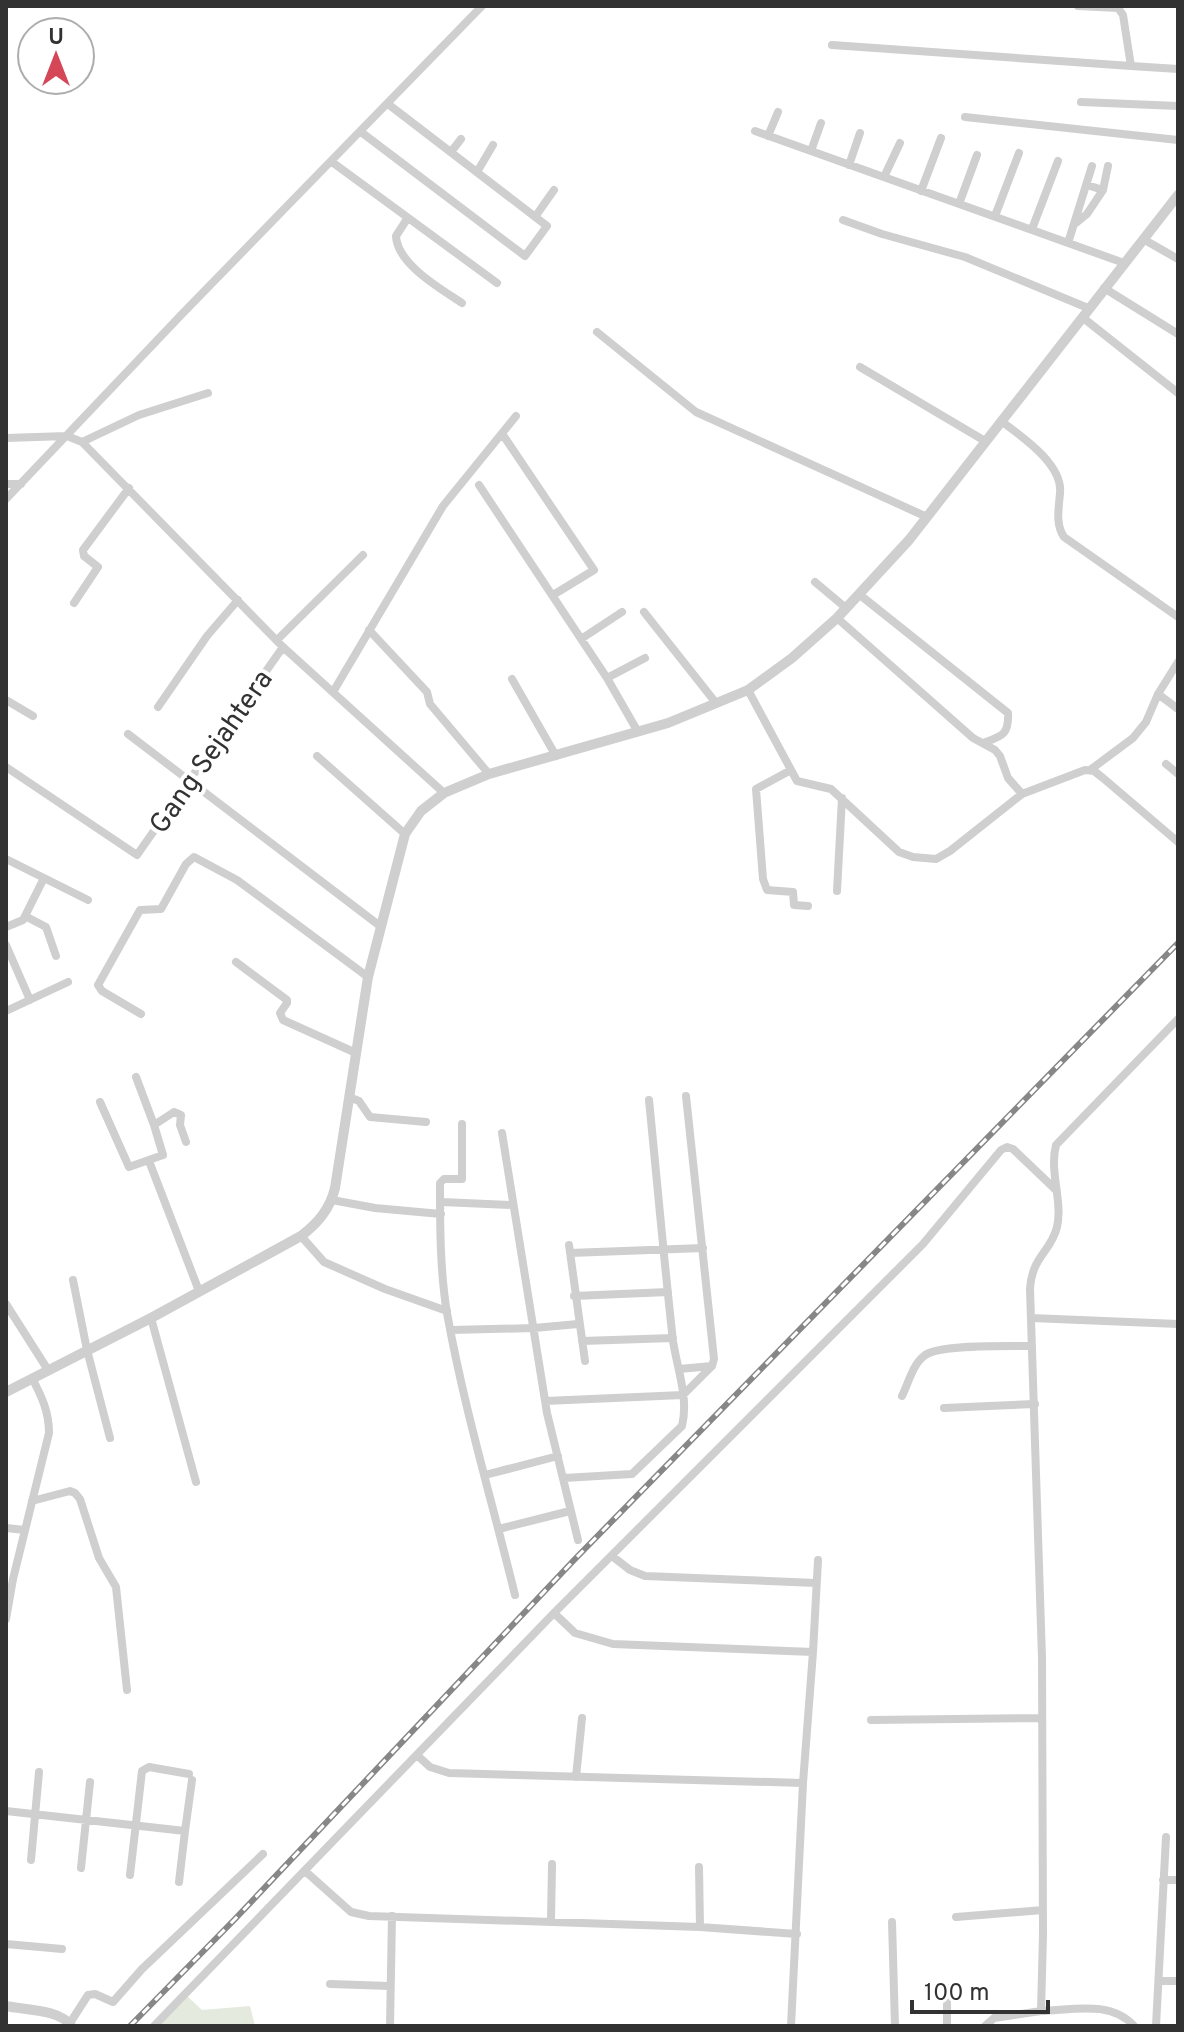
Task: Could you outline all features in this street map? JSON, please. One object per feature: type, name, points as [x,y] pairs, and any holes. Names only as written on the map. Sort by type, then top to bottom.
[{"type":"street","points":[[6,499],[482,6]]},
{"type":"street","points":[[1078,6],[1118,8],[1123,15],[1131,66]]},
{"type":"street","points":[[832,45],[1178,69]]},
{"type":"street","points":[[1081,102],[1178,106]]},
{"type":"street","points":[[361,132],[525,256],[547,226],[388,104]]},
{"type":"street","points":[[768,136],[778,112]]},
{"type":"street","points":[[965,117],[1178,140]]},
{"type":"street","points":[[811,151],[821,123]]},
{"type":"street","points":[[755,131],[1124,263]]},
{"type":"street","points":[[849,165],[860,133]]},
{"type":"street","points":[[921,191],[941,138]]},
{"type":"street","points":[[451,152],[461,139]]},
{"type":"street","points":[[884,177],[900,143]]},
{"type":"street","points":[[477,172],[493,145]]},
{"type":"street","points":[[995,216],[1019,153]]},
{"type":"street","points":[[959,204],[977,155]]},
{"type":"street","points":[[1032,229],[1058,161]]},
{"type":"street","points":[[332,162],[497,283]]},
{"type":"street","points":[[1068,243],[1092,166]]},
{"type":"street","points":[[1076,224],[1103,190],[1108,166]]},
{"type":"street","points":[[1087,185],[1103,190]]},
{"type":"street","points":[[535,217],[554,190]]},
{"type":"street","points":[[6,1390],[151,1318],[316,1225],[332,1200],[368,977],[380,926],[405,834],[421,811],[444,793],[489,774],[699,712],[748,690],[792,658],[881,574],[1178,195]]},
{"type":"street","points":[[407,219],[396,236],[400,251],[426,278],[462,303]]},
{"type":"street","points":[[843,220],[965,257],[1085,312],[1178,393]]},
{"type":"street","points":[[1143,239],[1178,259]]},
{"type":"street","points":[[1104,288],[1178,334]]},
{"type":"street","points":[[597,332],[696,412],[927,517]]},
{"type":"street","points":[[860,367],[985,441]]},
{"type":"street","points":[[82,442],[139,415],[208,393]]},
{"type":"street","points":[[333,692],[443,506],[516,416]]},
{"type":"street","points":[[1001,421],[1038,450],[1056,474],[1061,492],[1059,530],[1064,537],[1178,617]]},
{"type":"street","points":[[503,435],[594,570],[553,595]]},
{"type":"street","points":[[6,438],[67,436],[82,442],[280,644],[444,793]]},
{"type":"street","points":[[6,484],[22,484]]},
{"type":"street","points":[[479,485],[607,678],[638,732]]},
{"type":"street","points":[[74,603],[98,567],[84,556],[83,550],[129,488]]},
{"type":"street","name":"Gang Sejahtera","points":[[6,767],[137,855],[280,644],[363,555]]},
{"type":"street","points":[[815,582],[846,608]]},
{"type":"street","points":[[860,595],[1008,713],[1009,727],[1004,734],[983,743]]},
{"type":"street","points":[[158,707],[207,636],[238,600]]},
{"type":"street","points":[[581,639],[622,612]]},
{"type":"street","points":[[644,612],[716,703]]},
{"type":"street","points":[[837,618],[1000,756],[1008,778],[1022,794]]},
{"type":"street","points":[[369,630],[427,692],[430,704],[489,774]]},
{"type":"street","points":[[607,678],[645,658]]},
{"type":"street","points":[[748,690],[799,783],[822,786],[842,798],[899,852],[936,859],[1022,794],[1090,770],[1133,738],[1146,722],[1158,694],[1178,662]]},
{"type":"street","points":[[512,679],[556,756]]},
{"type":"street","points":[[1158,694],[1178,709]]},
{"type":"street","points":[[6,700],[33,716]]},
{"type":"street","points":[[128,734],[380,926]]},
{"type":"street","points":[[317,756],[405,834]]},
{"type":"street","points":[[1166,764],[1178,774]]},
{"type":"street","points":[[791,770],[756,789],[763,879],[767,890],[793,892],[794,905],[808,906]]},
{"type":"street","points":[[1090,770],[1178,842]]},
{"type":"street","points":[[837,891],[842,798]]},
{"type":"street","points":[[141,1014],[102,991],[98,985],[140,910],[161,909],[186,864],[194,857],[237,880],[368,977]]},
{"type":"street","points":[[6,859],[88,900]]},
{"type":"street","points":[[6,927],[23,920],[44,878]]},
{"type":"street","points":[[25,916],[46,927],[56,956]]},
{"type":"street","points":[[6,945],[30,1000]]},
{"type":"street","points":[[236,962],[287,1000],[280,1013],[281,1019],[356,1053]]},
{"type":"street","points":[[6,1011],[68,982]]},
{"type":"street","points":[[1041,2011],[1042,1718],[1031,1276],[1036,1260],[1055,1236],[1059,1222],[1056,1145],[1178,1019]]},
{"type":"street","points":[[100,1102],[129,1167],[164,1154],[136,1077]]},
{"type":"street","points":[[545,1401],[683,1395],[712,1366],[714,1359],[686,1096]]},
{"type":"street","points":[[349,1097],[359,1101],[370,1117],[426,1122]]},
{"type":"street","points":[[564,1478],[629,1475],[682,1426],[683,1395],[673,1338],[649,1100]]},
{"type":"street","points":[[154,1125],[179,1112],[186,1142]]},
{"type":"street","points":[[462,1124],[462,1177],[459,1181],[441,1181],[447,1311],[515,1595]]},
{"type":"street","points":[[502,1133],[545,1401],[578,1540]]},
{"type":"street","points":[[154,2026],[554,1613],[923,1244],[1001,1150],[1007,1147],[1013,1149],[1056,1190]]},
{"type":"street","points":[[149,1161],[199,1291]]},
{"type":"street","points":[[332,1200],[375,1208],[441,1214]]},
{"type":"street","points":[[442,1202],[512,1205]]},
{"type":"street","points":[[301,1236],[324,1262],[385,1289],[447,1311]]},
{"type":"street","points":[[585,1361],[570,1249],[703,1248]]},
{"type":"street","points":[[73,1280],[110,1438]]},
{"type":"street","points":[[574,1296],[668,1292]]},
{"type":"street","points":[[6,1304],[48,1370]]},
{"type":"street","points":[[151,1318],[196,1482]]},
{"type":"street","points":[[1031,1318],[1178,1324]]},
{"type":"street","points":[[451,1330],[578,1324]]},
{"type":"street","points":[[582,1341],[673,1338]]},
{"type":"street","points":[[906,1363],[953,1350],[1032,1346]]},
{"type":"street","points":[[902,1396],[926,1353],[945,1349],[1032,1346]]},
{"type":"street","points":[[679,1369],[712,1366]]},
{"type":"street","points":[[6,1619],[47,1443],[49,1421],[32,1378]]},
{"type":"street","points":[[944,1408],[1035,1404]]},
{"type":"street","points":[[485,1475],[558,1456]]},
{"type":"street","points":[[32,1501],[70,1491],[80,1499],[99,1558],[116,1587],[127,1690]]},
{"type":"street","points":[[499,1529],[570,1511]]},
{"type":"street","points":[[6,1528],[25,1530]]},
{"type":"street","points":[[612,1556],[630,1570],[645,1576],[816,1583]]},
{"type":"street","points":[[791,2026],[818,1560]]},
{"type":"street","points":[[554,1613],[575,1633],[613,1644],[813,1652]]},
{"type":"street","points":[[576,1777],[582,1718]]},
{"type":"street","points":[[871,1720],[1042,1718]]},
{"type":"street","points":[[418,1756],[430,1767],[449,1773],[803,1783]]},
{"type":"street","points":[[130,1875],[141,1774],[145,1769],[190,1777],[179,1882]]},
{"type":"street","points":[[31,1860],[39,1772]]},
{"type":"street","points":[[81,1868],[90,1782]]},
{"type":"street","points":[[6,1811],[185,1831]]},
{"type":"street","points":[[1156,2026],[1166,1837]]},
{"type":"street","points":[[6,2006],[58,2016],[70,2025],[88,1995],[95,1994],[113,2002],[142,1969],[263,1854]]},
{"type":"street","points":[[551,1921],[552,1864]]},
{"type":"street","points":[[699,1867],[700,1927]]},
{"type":"street","points":[[305,1871],[351,1912],[797,1934]]},
{"type":"street","points":[[1163,1880],[1178,1880]]},
{"type":"street","points":[[956,1917],[1043,1910]]},
{"type":"street","points":[[390,2026],[392,1916]]},
{"type":"street","points":[[892,1922],[895,2026]]},
{"type":"street","points":[[6,1944],[62,1949]]},
{"type":"street","points":[[1159,1981],[1178,1981]]},
{"type":"street","points":[[330,1984],[390,1986]]},
{"type":"street","points":[[947,1988],[947,2026]]},
{"type":"street","points":[[985,2026],[994,2018],[1041,2011],[1110,2010],[1123,2015],[1134,2026]]},
{"type":"shaded area","points":[[187,1996],[202,2010],[250,2006],[255,2026],[158,2026]]},
{"type":"railway","points":[[130,2026],[575,1559],[1178,943]]}]
